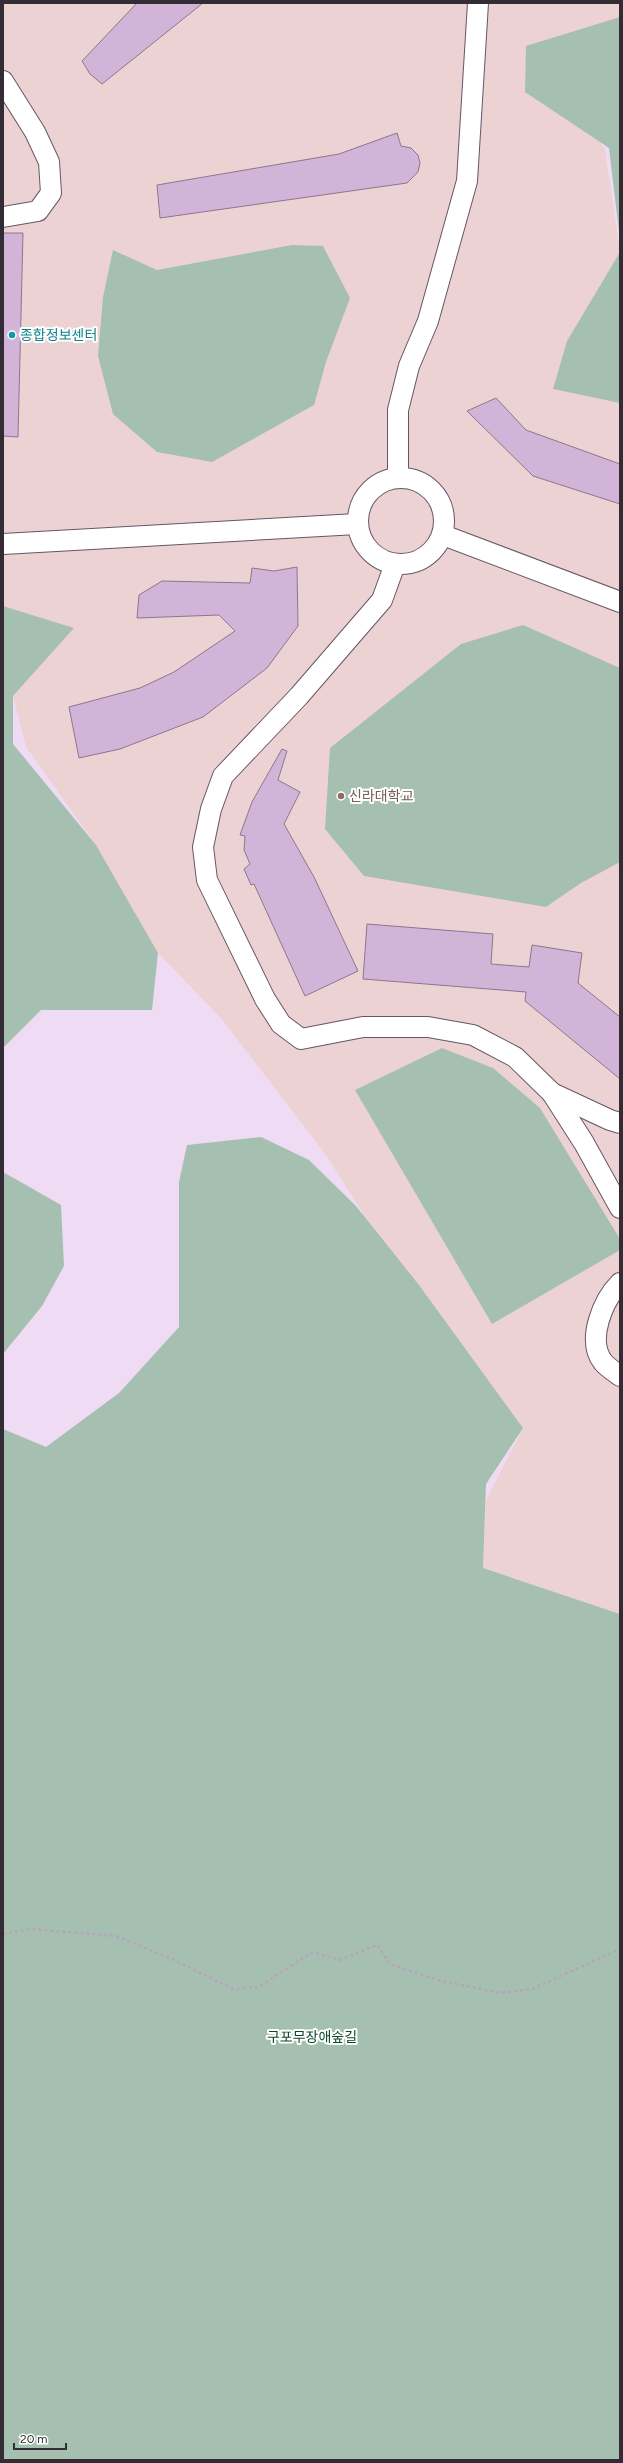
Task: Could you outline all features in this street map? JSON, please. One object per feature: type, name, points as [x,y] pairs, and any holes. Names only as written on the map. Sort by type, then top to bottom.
[{"type":"street","points":[[398,477],[398,410],[409,366],[428,322],[467,181],[478,3]]},
{"type":"street","points":[[3,81],[36,132],[49,162],[51,194],[38,211],[3,217]]},
{"type":"street","points":[[398,477],[415,480],[430,488],[440,502],[443,513],[443,536],[434,550],[420,561],[404,565],[386,563],[372,554],[361,541],[357,524],[359,507],[368,492],[382,482],[398,477]]},
{"type":"street","points":[[3,544],[357,524]]},
{"type":"street","points":[[443,536],[620,602]]},
{"type":"street","points":[[395,564],[382,600],[299,696],[223,776],[211,809],[203,847],[207,880],[265,999],[281,1024],[301,1039],[363,1027],[428,1027],[473,1035],[515,1057],[552,1093],[584,1144],[620,1208]]},
{"type":"street","points":[[552,1093],[610,1120],[620,1123]]},
{"type":"street","points":[[620,1283],[612,1290],[602,1311],[596,1343],[603,1362],[620,1376]]},
{"type":"path","points":[[3,1934],[30,1929],[116,1936],[174,1960],[233,1989],[259,1987],[312,1952],[340,1960],[376,1945],[390,1964],[440,1981],[501,1993],[532,1989],[620,1949]]},
{"type":"shaded area","name":"신라대학교","points":[[3,3],[620,3],[620,29],[576,102],[605,150],[620,252],[567,341],[553,389],[620,403],[620,1614],[483,1568],[486,1500],[523,1428],[367,1220],[326,1155],[221,1018],[158,953],[96,845],[26,747],[13,696],[74,628],[3,606]]},
{"type":"green space","points":[[620,17],[620,240],[609,148],[525,92],[526,46]]},
{"type":"green space","points":[[292,245],[323,246],[350,298],[326,362],[314,405],[212,462],[157,452],[113,414],[98,356],[103,297],[113,250],[157,270]]},
{"type":"green space","points":[[620,252],[620,403],[553,389],[567,341]]},
{"type":"green space","points":[[3,606],[74,628],[13,696],[13,744],[96,845],[158,953],[152,1010],[41,1010],[3,1048]]},
{"type":"green space","points":[[523,625],[620,668],[620,862],[581,883],[546,907],[364,876],[325,829],[330,748],[461,644]]},
{"type":"green space","points":[[442,1048],[493,1068],[540,1108],[620,1239],[620,1250],[492,1324],[355,1090]]},
{"type":"green space","name":"구포무장애숲길","points":[[261,1137],[309,1160],[356,1206],[419,1285],[523,1428],[486,1484],[483,1568],[620,1614],[620,2460],[3,2460],[3,1429],[46,1447],[119,1393],[179,1327],[179,1182],[187,1145]]},
{"type":"green space","points":[[3,1172],[61,1205],[64,1266],[42,1306],[3,1354]]},
{"type":"building","points":[[137,3],[203,3],[102,84],[90,74],[82,61]]},
{"type":"building","points":[[397,133],[401,146],[411,148],[418,155],[420,163],[418,172],[407,183],[160,218],[157,185],[339,154]]},
{"type":"building","name":"종합정보센터","points":[[3,233],[23,233],[18,437],[3,436]]},
{"type":"building","points":[[496,398],[526,430],[620,464],[620,504],[533,476],[467,411]]},
{"type":"building","points":[[297,567],[298,626],[267,668],[203,717],[120,749],[79,758],[69,707],[140,688],[174,672],[235,631],[219,615],[137,618],[139,595],[162,581],[250,583],[252,568],[274,571]]},
{"type":"building","points":[[282,749],[287,751],[278,780],[300,792],[284,824],[314,877],[358,971],[305,996],[254,884],[251,885],[244,869],[250,864],[244,850],[245,836],[240,835],[252,802]]},
{"type":"building","points":[[367,924],[493,934],[491,964],[529,967],[532,945],[582,953],[578,983],[620,1017],[620,1079],[525,1001],[526,992],[363,979]]},
{"type":"place","name":"종합정보센터","points":[[12,335]]},
{"type":"place","name":"신라대학교","points":[[341,796]]}]
